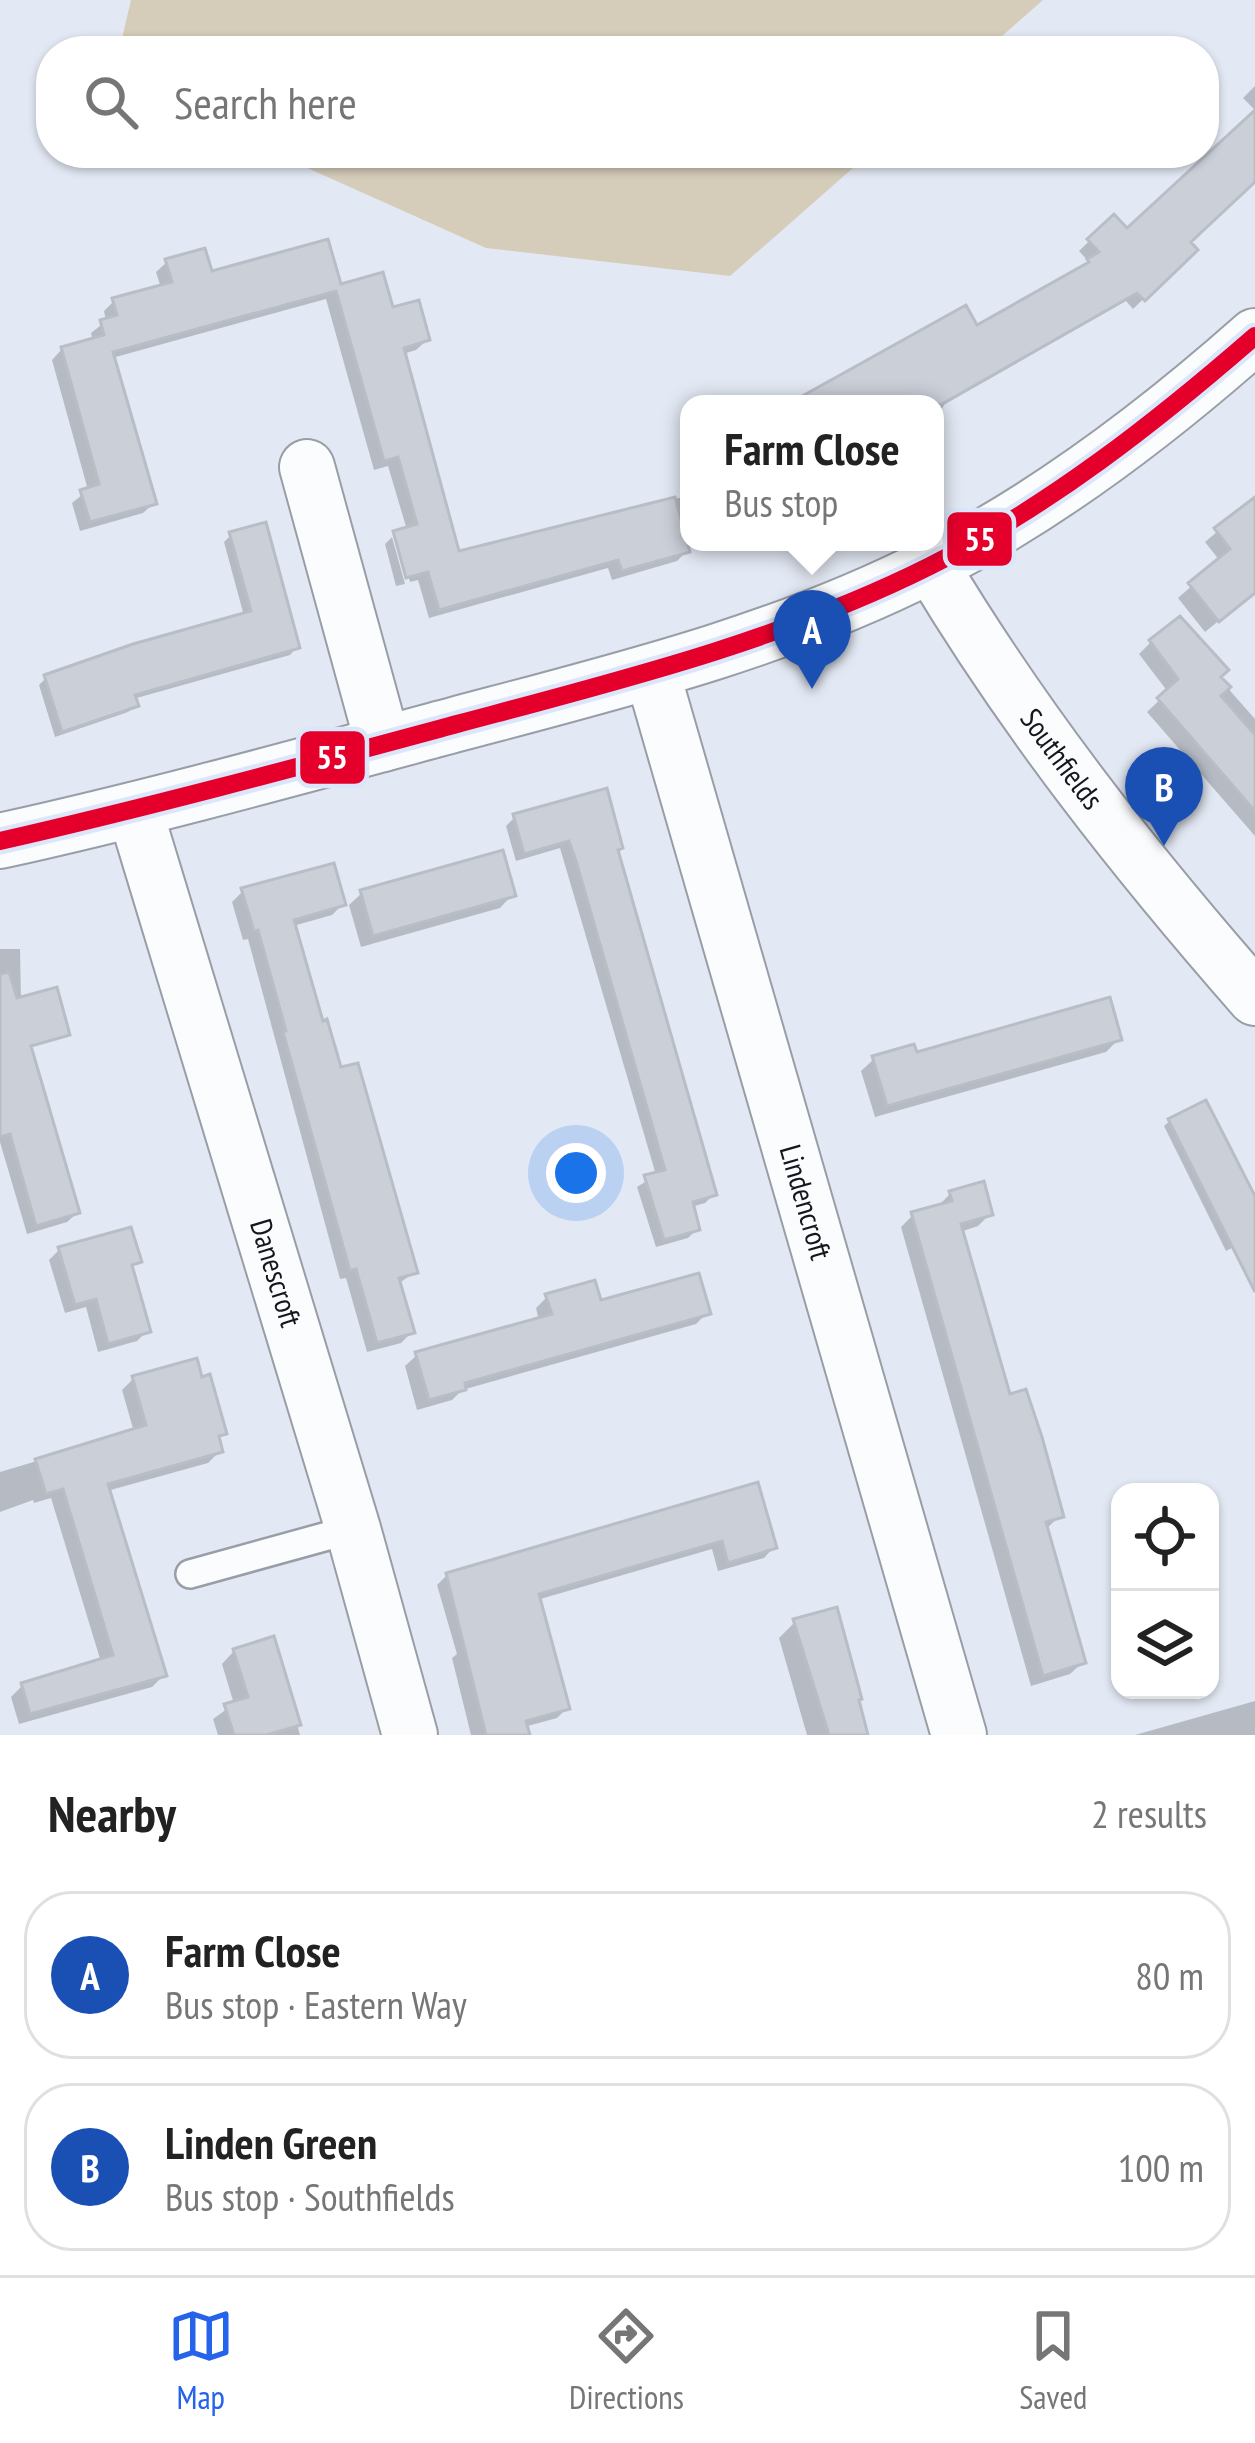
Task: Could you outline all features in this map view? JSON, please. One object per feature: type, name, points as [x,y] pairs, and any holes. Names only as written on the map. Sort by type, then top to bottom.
[{"type":"street","points":[[0,842],[135,812],[723,652],[931,565],[1040,500],[1150,423],[1255,336]]},
{"type":"street","points":[[307,467],[383,744]]},
{"type":"street","name":"Southfields","points":[[931,565],[982,650],[1083,794],[1255,998]]},
{"type":"street","name":"Lindencroft","points":[[652,672],[959,1735]]},
{"type":"street","name":"Danescroft","points":[[135,812],[353,1529],[410,1735]]},
{"type":"lane","points":[[190,1574],[353,1529]]},
{"type":"shaded area","points":[[131,0],[1043,0],[1002,36],[123,36]]},
{"type":"shaded area","points":[[307,168],[853,168],[730,276],[486,248]]},
{"type":"building","points":[[1255,110],[1255,182],[1191,242],[1198,250],[1145,301],[1137,293],[944,403],[944,395],[804,395],[966,305],[977,325],[1089,262],[1099,252],[1087,239],[1114,214],[1127,228],[1192,168],[1219,168],[1219,143]]},
{"type":"building","points":[[328,239],[341,284],[383,272],[393,307],[419,300],[430,340],[404,348],[459,551],[675,497],[680,551],[690,552],[622,571],[618,560],[439,610],[428,572],[406,578],[393,531],[417,524],[398,457],[384,461],[336,291],[113,352],[157,504],[90,522],[80,490],[99,484],[61,347],[104,335],[100,320],[117,315],[112,298],[172,282],[165,259],[205,248],[212,271]]},
{"type":"building","points":[[1255,497],[1255,593],[1219,622],[1188,583],[1230,549],[1214,528]]},
{"type":"building","points":[[266,522],[300,648],[135,695],[139,706],[62,732],[44,675],[251,611],[229,532]]},
{"type":"building","points":[[1180,616],[1229,670],[1221,677],[1231,687],[1221,696],[1255,735],[1255,811],[1157,698],[1178,679],[1149,640]]},
{"type":"building","points":[[607,788],[623,848],[618,850],[717,1195],[693,1202],[700,1230],[664,1240],[644,1175],[665,1170],[569,841],[524,854],[513,814]]},
{"type":"building","points":[[503,850],[516,896],[373,936],[360,890]]},
{"type":"building","points":[[334,863],[346,905],[294,920],[341,1067],[358,1063],[418,1273],[399,1278],[415,1333],[377,1343],[356,1269],[350,1271],[258,930],[254,931],[241,888]]},
{"type":"building","points":[[9,972],[17,998],[57,987],[70,1035],[31,1046],[80,1213],[36,1226],[10,1134],[0,1137],[0,974]]},
{"type":"building","points":[[1110,997],[1122,1040],[887,1106],[872,1056],[914,1044],[917,1052]]},
{"type":"building","points":[[1206,1100],[1255,1196],[1255,1292],[1168,1119]]},
{"type":"building","points":[[984,1181],[993,1215],[961,1224],[1010,1394],[1026,1389],[1042,1437],[1064,1517],[1046,1522],[1086,1663],[1043,1676],[911,1212],[952,1201],[949,1191]]},
{"type":"building","points":[[131,1227],[142,1262],[132,1265],[151,1332],[108,1344],[96,1299],[75,1305],[58,1247]]},
{"type":"building","points":[[699,1273],[711,1314],[465,1383],[466,1390],[429,1400],[415,1352],[552,1314],[545,1294],[595,1280],[601,1300]]},
{"type":"building","points":[[197,1358],[202,1377],[210,1374],[227,1434],[219,1436],[223,1452],[108,1484],[167,1676],[30,1714],[21,1683],[113,1655],[63,1489],[46,1494],[35,1459],[146,1425],[132,1376]]},
{"type":"building","points":[[758,1482],[777,1548],[728,1563],[722,1541],[539,1594],[570,1709],[526,1721],[530,1735],[486,1735],[446,1573]]},
{"type":"building","points":[[837,1607],[868,1735],[829,1735],[793,1619]]},
{"type":"building","points":[[274,1636],[301,1725],[267,1735],[234,1735],[224,1704],[248,1697],[233,1649]]},
{"type":"transit line","name":"55","points":[[0,841],[578,692],[757,638],[873,593],[974,542],[1059,490],[1140,431],[1255,336]]},
{"type":"place","name":"Farm Close","points":[[812,689]]},
{"type":"place","name":"Linden Green","points":[[1164,846]]}]
